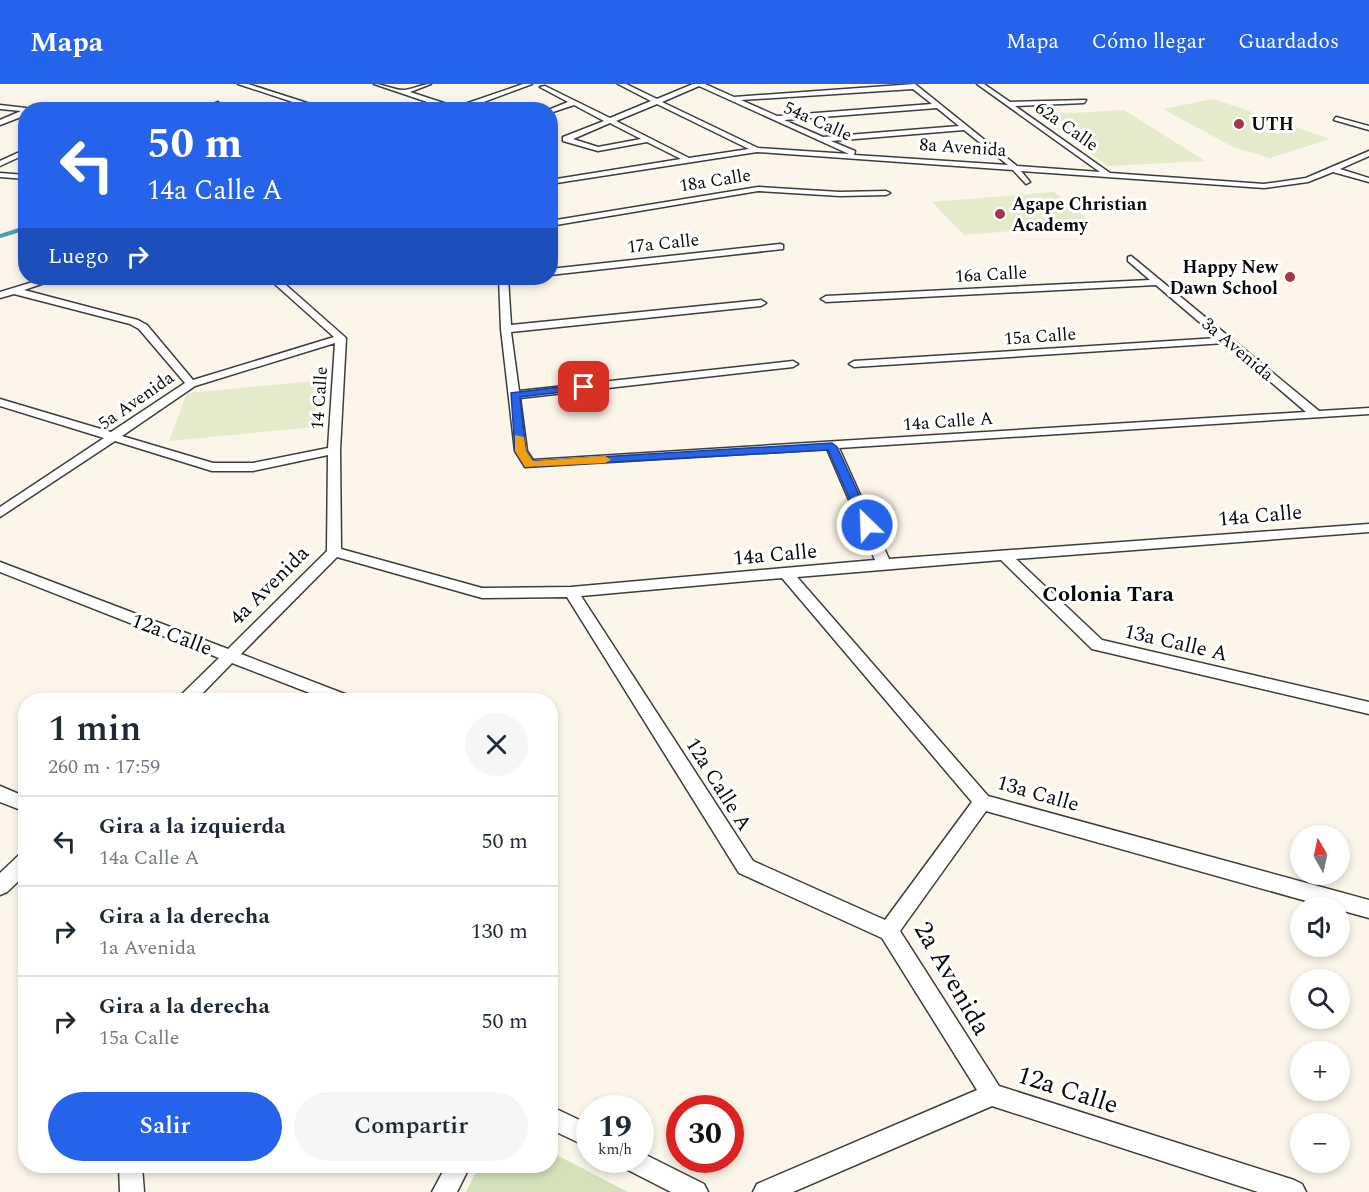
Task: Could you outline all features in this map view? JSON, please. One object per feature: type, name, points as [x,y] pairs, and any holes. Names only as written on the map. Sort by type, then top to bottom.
[{"type":"street","points":[[241,84],[300,102]]},
{"type":"street","points":[[377,84],[435,102]]},
{"type":"street","points":[[404,92],[428,84]]},
{"type":"street","points":[[476,102],[529,84]]},
{"type":"street","points":[[621,84],[757,150]]},
{"type":"street","points":[[649,140],[598,149],[566,139],[700,84]]},
{"type":"street","name":"54a Calle","points":[[700,84],[857,155]]},
{"type":"street","name":"62a Calle","points":[[980,84],[1106,173]]},
{"type":"street","points":[[498,102],[546,85],[686,159]]},
{"type":"street","points":[[732,99],[913,85],[1013,166],[1026,182]]},
{"type":"street","points":[[1010,104],[1084,101]]},
{"type":"street","points":[[558,108],[576,102]]},
{"type":"street","points":[[775,118],[937,106]]},
{"type":"street","points":[[0,107],[18,110]]},
{"type":"street","points":[[0,123],[18,115]]},
{"type":"street","points":[[1336,119],[1369,128]]},
{"type":"street","points":[[825,139],[964,128]]},
{"type":"street","name":"8a Avenida","points":[[558,181],[686,159],[757,150],[1013,166],[1264,186],[1299,182],[1369,153]]},
{"type":"street","points":[[0,164],[18,155]]},
{"type":"street","points":[[1332,169],[1369,180]]},
{"type":"street","points":[[0,175],[18,176]]},
{"type":"street","name":"18a Calle","points":[[558,224],[758,189],[840,194],[886,193]]},
{"type":"street","name":"17a Calle","points":[[558,271],[780,247]]},
{"type":"street","name":"3a Avenida","points":[[1131,259],[1318,416]]},
{"type":"street","name":"16a Calle","points":[[826,299],[1157,282]]},
{"type":"street","points":[[0,295],[33,285]]},
{"type":"street","name":"14 Calle","points":[[281,285],[341,338],[334,450],[334,552]]},
{"type":"street","points":[[503,285],[514,395],[793,364]]},
{"type":"street","points":[[15,291],[134,322],[143,327],[190,384]]},
{"type":"street","points":[[506,329],[761,303]]},
{"type":"street","name":"5a Avenida","points":[[0,513],[190,384],[341,338]]},
{"type":"street","name":"15a Calle","points":[[854,364],[1228,340]]},
{"type":"street","name":"14a Calle A","points":[[514,395],[521,451],[529,464],[832,447],[1369,411]]},
{"type":"street","points":[[0,402],[212,467],[253,467],[334,450]]},
{"type":"street","points":[[832,447],[884,564]]},
{"type":"street","name":"14a Calle","points":[[334,552],[482,592],[571,592],[884,564],[1006,557],[1369,528]]},
{"type":"street","name":"4a Avenida","points":[[193,693],[334,552]]},
{"type":"street","name":"13a Calle A","points":[[1006,557],[1097,645],[1369,708]]},
{"type":"street","name":"12a Calle","points":[[0,567],[325,693]]},
{"type":"street","name":"13a Calle","points":[[788,574],[982,802],[1369,909]]},
{"type":"street","name":"12a Calle A","points":[[571,592],[746,867],[889,932]]},
{"type":"street","points":[[0,794],[18,802]]},
{"type":"street","name":"2a Avenida","points":[[982,802],[889,932],[992,1095]]},
{"type":"street","points":[[0,886],[18,869]]},
{"type":"street","name":"12a Calle","points":[[765,1192],[992,1095],[1293,1192]]},
{"type":"street","points":[[558,1122],[576,1130]]},
{"type":"street","points":[[654,1171],[696,1192]]},
{"type":"street","points":[[131,1173],[132,1192]]},
{"type":"street","points":[[444,1192],[454,1173]]},
{"type":"green space","name":"UTH","points":[[1214,99],[1330,139],[1270,158],[1233,147],[1163,109]]},
{"type":"green space","points":[[1124,110],[1205,161],[1108,166],[1038,115]]},
{"type":"green space","points":[[1054,192],[1093,224],[964,235],[932,202]]},
{"type":"green space","points":[[324,380],[315,427],[169,441],[187,393]]},
{"type":"green space","points":[[558,1156],[576,1165],[576,1173],[591,1173],[628,1192],[466,1192],[476,1173],[558,1173]]},
{"type":"waterway","points":[[0,236],[18,230]]},
{"type":"slow traffic","points":[[519,437],[521,451],[529,464],[605,460]]},
{"type":"place","name":"UTH","points":[[1239,124]]},
{"type":"place","name":"Agape Christian Academy","points":[[1000,214]]},
{"type":"place","name":"Happy New Dawn School","points":[[1290,277]]},
{"type":"district","name":"Colonia Tara","points":[[1108,593]]},
{"type":"route","points":[[584,387],[514,395],[521,451],[529,464],[832,447],[867,525]]}]
